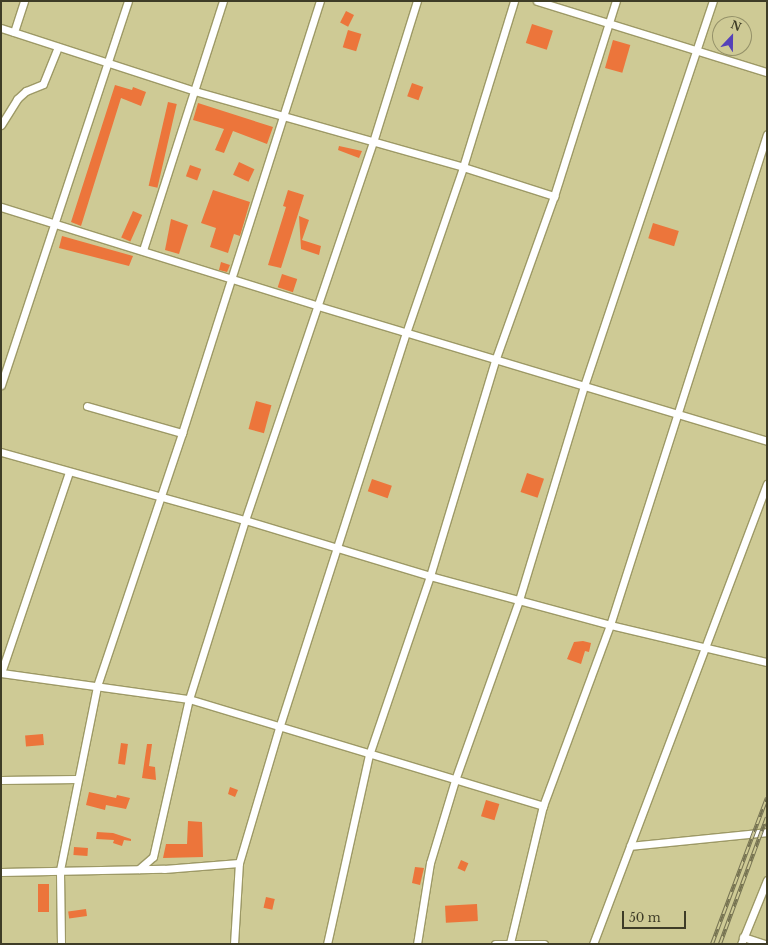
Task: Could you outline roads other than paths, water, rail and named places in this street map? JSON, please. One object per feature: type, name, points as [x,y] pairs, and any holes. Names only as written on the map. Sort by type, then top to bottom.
[{"type":"street","points":[[14,32],[24,1]]},
{"type":"street","points":[[1,385],[128,1]]},
{"type":"street","points":[[143,250],[223,1]]},
{"type":"street","points":[[61,944],[60,870],[77,779],[97,686],[159,496],[182,433],[320,1]]},
{"type":"street","points":[[139,869],[153,856],[189,699],[246,520],[374,142],[417,1]]},
{"type":"street","points":[[234,944],[239,863],[279,728],[335,549],[406,333],[463,167],[514,1]]},
{"type":"street","points":[[537,1],[767,72]]},
{"type":"street","points":[[327,944],[369,755],[430,576],[496,358],[554,196],[616,1]]},
{"type":"street","points":[[417,944],[430,863],[456,780],[519,600],[584,386],[698,50],[713,1]]},
{"type":"street","points":[[1,28],[195,91],[463,167],[554,196]]},
{"type":"street","points":[[1,125],[17,99],[26,91],[43,84],[58,47]]},
{"type":"street","points":[[510,943],[543,806],[610,625],[676,413],[767,134]]},
{"type":"street","points":[[1,207],[53,225],[143,250],[406,333],[496,358],[767,441]]},
{"type":"street","points":[[87,406],[182,433]]},
{"type":"street","points":[[1,452],[246,520],[335,549],[430,576],[610,625],[705,649],[767,662]]},
{"type":"street","points":[[69,472],[1,673],[189,699],[279,728],[543,806]]},
{"type":"street","points":[[593,944],[767,484]]},
{"type":"street","points":[[1,780],[77,779]]},
{"type":"street","points":[[630,846],[767,832]]},
{"type":"street","points":[[153,856],[164,869]]},
{"type":"street","points":[[1,872],[164,869],[239,863]]},
{"type":"street","points":[[764,944],[742,941],[767,880]]},
{"type":"street","points":[[495,944],[544,944]]},
{"type":"railway","points":[[712,944],[767,798]]},
{"type":"railway","points":[[720,944],[767,817]]}]
